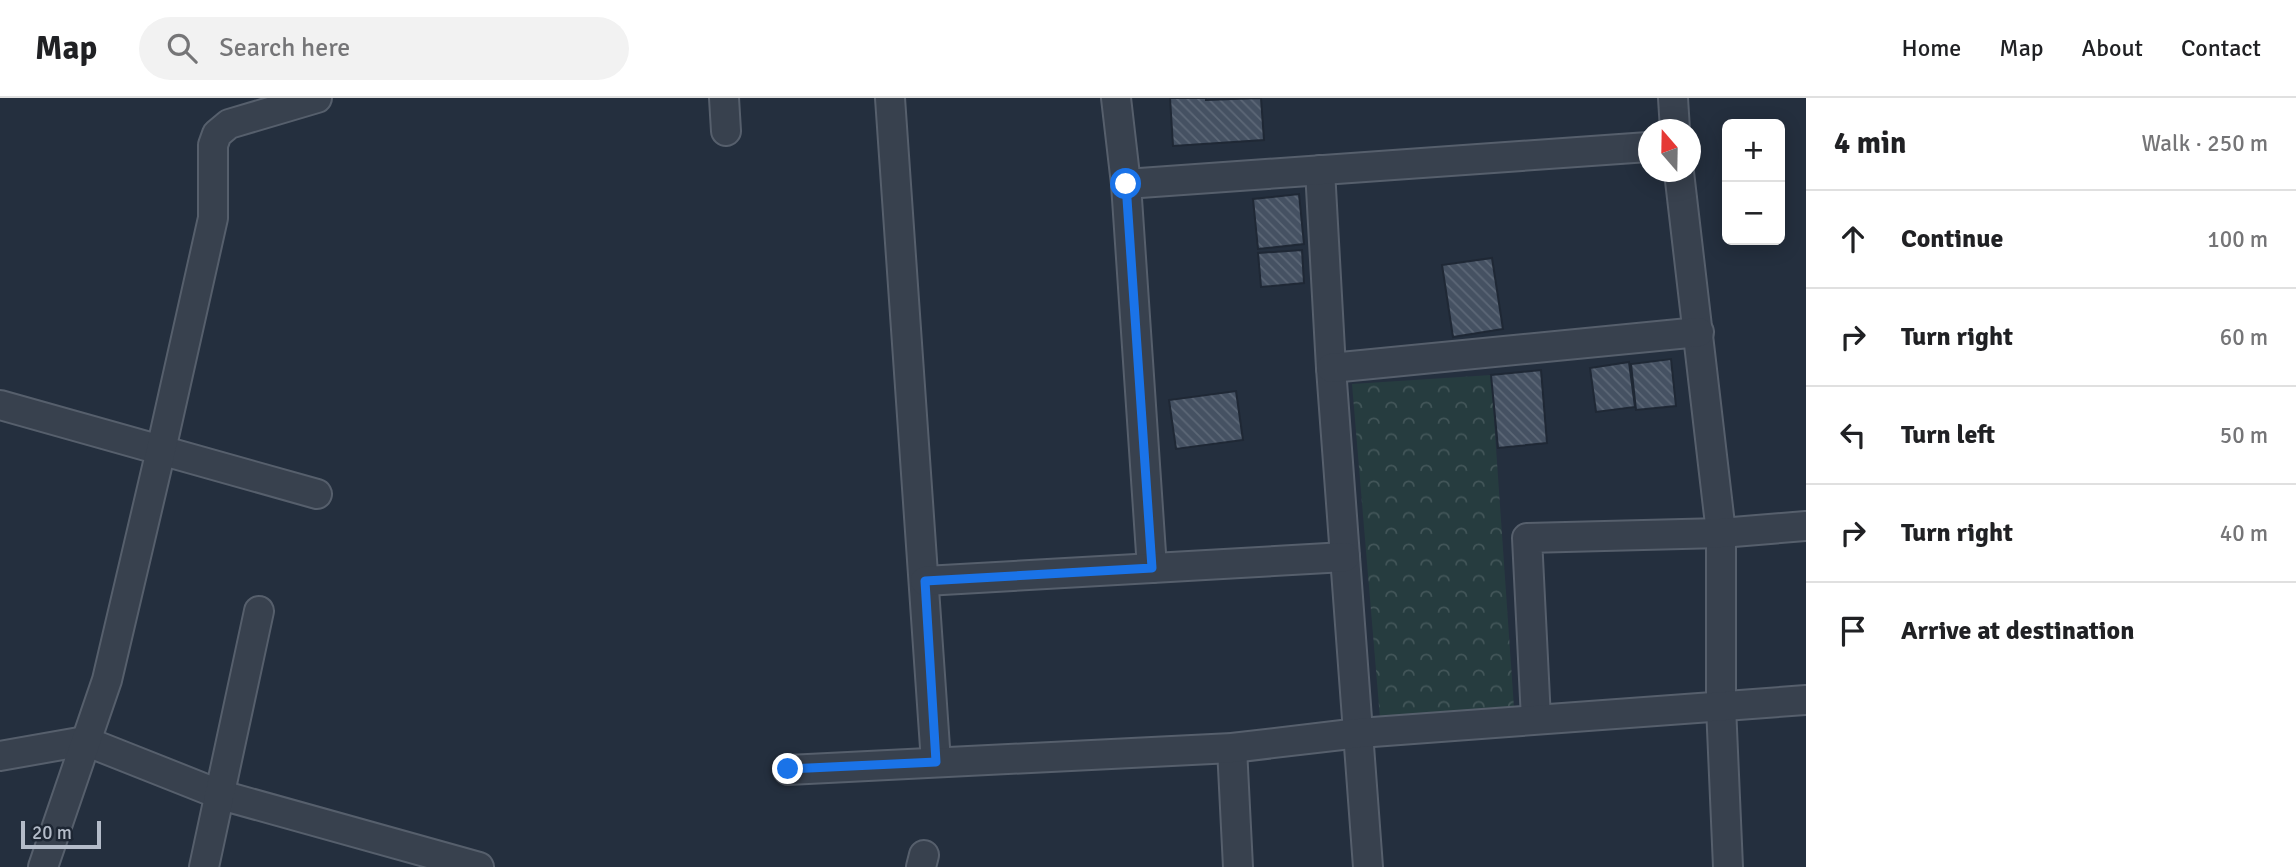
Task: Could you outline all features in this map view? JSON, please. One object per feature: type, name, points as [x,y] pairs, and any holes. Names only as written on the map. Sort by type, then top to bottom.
[{"type":"street","points":[[43,867],[107,680],[213,218],[212,152],[217,134],[229,124],[317,98]]},
{"type":"street","points":[[724,98],[726,131]]},
{"type":"street","points":[[890,98],[936,762]]},
{"type":"street","points":[[1116,98],[1126,184],[1152,568]]},
{"type":"street","points":[[1673,98],[1674,119]]},
{"type":"street","points":[[1126,184],[1638,148]]},
{"type":"street","points":[[1320,170],[1331,368],[1368,867]]},
{"type":"street","points":[[1680,182],[1721,533],[1721,706],[1728,867]]},
{"type":"street","points":[[1331,368],[1699,332]]},
{"type":"street","points":[[0,405],[317,494]]},
{"type":"street","points":[[1536,719],[1527,538],[1721,533],[1806,526]]},
{"type":"street","points":[[925,581],[1345,557]]},
{"type":"street","points":[[204,867],[259,611]]},
{"type":"street","points":[[788,769],[1232,748],[1359,733],[1806,699]]},
{"type":"street","points":[[0,756],[85,741],[221,795],[403,857],[479,867]]},
{"type":"street","points":[[1232,748],[1238,867]]},
{"type":"green space","points":[[1491,375],[1514,708],[1380,718],[1352,384]]},
{"type":"building","points":[[1170,98],[1261,98],[1264,140],[1173,146]]},
{"type":"building","points":[[1299,194],[1304,244],[1258,249],[1253,199]]},
{"type":"building","points":[[1302,250],[1304,283],[1261,287],[1258,253]]},
{"type":"building","points":[[1492,258],[1503,329],[1453,337],[1442,265]]},
{"type":"building","points":[[1671,359],[1676,406],[1636,410],[1631,364]]},
{"type":"building","points":[[1629,362],[1635,407],[1596,412],[1590,368]]},
{"type":"building","points":[[1541,370],[1547,443],[1498,448],[1491,375]]},
{"type":"building","points":[[1236,391],[1243,440],[1176,449],[1169,400]]},
{"type":"route","points":[[788,769],[936,762],[925,581],[1152,568],[1126,184]]}]
